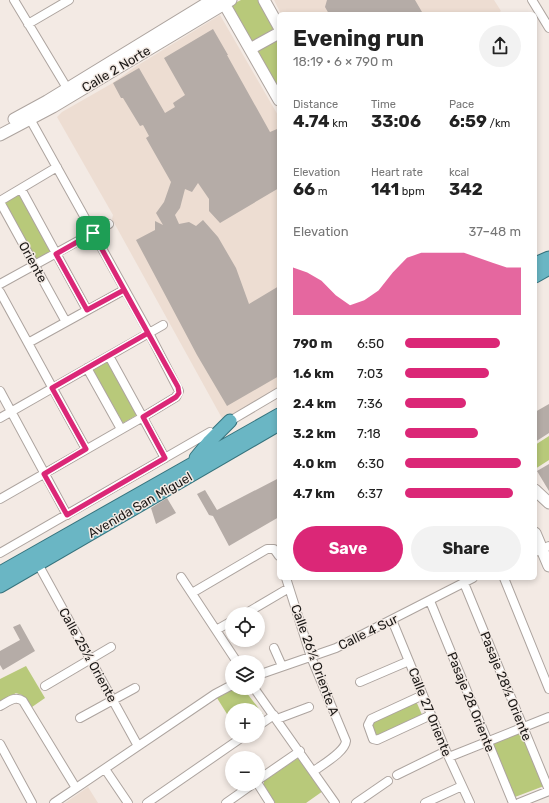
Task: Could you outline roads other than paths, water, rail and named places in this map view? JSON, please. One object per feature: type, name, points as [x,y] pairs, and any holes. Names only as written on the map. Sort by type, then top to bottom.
[{"type":"highway","points":[[537,263],[549,258]]},
{"type":"highway","points":[[537,275],[549,268]]},
{"type":"highway","name":"Avenida San Miguel","points":[[0,573],[277,416]]},
{"type":"highway","points":[[192,464],[207,445],[230,421]]},
{"type":"highway","name":"Avenida San Miguel","points":[[0,586],[277,425]]},
{"type":"main road","name":"Calle 2 Norte","points":[[0,127],[212,0]]},
{"type":"main road","points":[[264,0],[277,23]]},
{"type":"main road","name":"Calle 2 Norte","points":[[0,135],[53,107],[226,1]]},
{"type":"main road","points":[[226,1],[250,49],[277,96]]},
{"type":"main road","points":[[250,49],[277,33]]},
{"type":"main road","points":[[537,492],[549,503]]},
{"type":"main road","points":[[537,538],[549,566]]},
{"type":"street","points":[[14,0],[67,88]]},
{"type":"street","points":[[28,24],[69,0]]},
{"type":"street","points":[[532,0],[549,28]]},
{"type":"street","points":[[0,499],[143,417],[176,397],[179,393],[178,387],[30,119]]},
{"type":"street","points":[[0,201],[57,168]]},
{"type":"street","points":[[21,189],[87,310]]},
{"type":"street","name":"Oriente","points":[[0,201],[66,322]]},
{"type":"street","points":[[0,284],[110,224]]},
{"type":"street","points":[[28,343],[124,290]]},
{"type":"street","points":[[0,292],[86,449]]},
{"type":"street","points":[[0,418],[163,325]]},
{"type":"street","points":[[109,356],[165,458]]},
{"type":"street","points":[[87,368],[121,429]]},
{"type":"street","points":[[0,391],[67,515]]},
{"type":"street","points":[[230,421],[277,393]]},
{"type":"street","points":[[0,554],[210,432]]},
{"type":"street","points":[[192,593],[264,550],[269,548],[277,553]]},
{"type":"street","name":"Calle 25½ Oriente","points":[[38,564],[138,746]]},
{"type":"street","points":[[181,577],[232,655]]},
{"type":"street","name":"Calle 26½ Oriente A","points":[[287,580],[311,656],[346,741],[345,746],[340,752],[314,771]]},
{"type":"street","name":"Calle 4 Sur","points":[[265,672],[336,648],[469,580]]},
{"type":"street","points":[[505,580],[549,689]]},
{"type":"street","name":"Pasaje 28½ Oriente","points":[[464,583],[549,790]]},
{"type":"street","points":[[257,607],[290,588]]},
{"type":"street","name":"Pasaje 28 Oriente","points":[[430,601],[513,803]]},
{"type":"street","name":"Calle 27 Oriente","points":[[392,620],[431,715],[470,803]]},
{"type":"street","points":[[216,630],[225,625]]},
{"type":"street","points":[[45,686],[111,647]]},
{"type":"street","points":[[274,648],[282,666]]},
{"type":"street","points":[[360,682],[409,661]]},
{"type":"street","points":[[80,718],[135,688]]},
{"type":"street","points":[[54,803],[225,689]]},
{"type":"street","points":[[259,695],[336,803]]},
{"type":"street","points":[[423,695],[371,719],[368,725],[373,739],[375,740],[431,715]]},
{"type":"street","points":[[0,706],[13,698],[19,698],[24,703],[76,788]]},
{"type":"street","points":[[265,722],[276,717],[309,707]]},
{"type":"street","points":[[397,775],[448,754],[487,742],[549,717]]},
{"type":"street","points":[[147,803],[234,743]]},
{"type":"street","points":[[0,744],[32,803]]},
{"type":"street","points":[[265,775],[300,751]]},
{"type":"street","points":[[105,769],[128,803]]},
{"type":"street","points":[[356,803],[388,781]]},
{"type":"street","points":[[425,803],[462,786]]},
{"type":"street","points":[[519,803],[549,790]]},
{"type":"street","points":[[226,803],[243,791]]},
{"type":"street","points":[[262,791],[270,803]]}]
